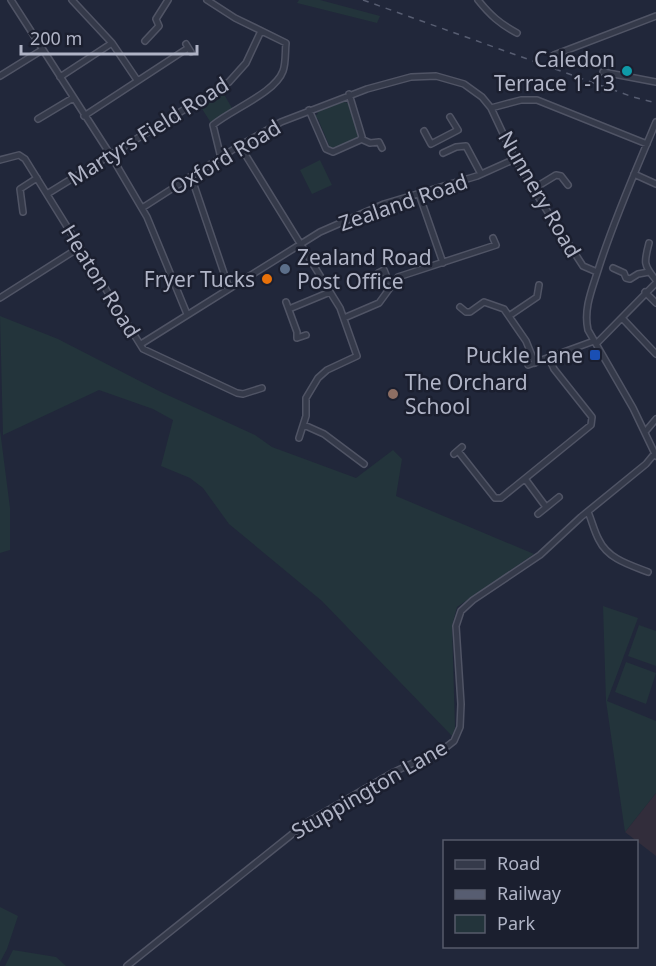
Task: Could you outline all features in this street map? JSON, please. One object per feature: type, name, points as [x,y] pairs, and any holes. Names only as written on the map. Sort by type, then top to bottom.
[{"type":"street","points":[[10,0],[110,154],[142,208],[187,314]]},
{"type":"street","points":[[72,0],[112,43],[137,80]]},
{"type":"street","points":[[145,41],[159,27],[156,19],[168,0]]},
{"type":"street","points":[[207,0],[286,43],[283,72],[276,83],[213,125],[221,158]]},
{"type":"street","points":[[216,6],[220,0]]},
{"type":"street","points":[[478,0],[490,16],[517,33]]},
{"type":"street","points":[[554,55],[656,15]]},
{"type":"street","name":"Martyrs Field Road","points":[[47,194],[234,78],[246,63],[261,31]]},
{"type":"street","points":[[60,77],[112,43]]},
{"type":"street","points":[[84,116],[188,48]]},
{"type":"street","points":[[0,76],[42,50]]},
{"type":"street","points":[[603,72],[656,82]]},
{"type":"street","name":"Oxford Road","points":[[142,208],[265,130],[349,94],[411,77],[436,76],[464,84],[482,97],[491,108]]},
{"type":"street","points":[[349,94],[361,139]]},
{"type":"street","points":[[38,119],[73,98]]},
{"type":"street","points":[[491,108],[521,100],[537,100],[647,144]]},
{"type":"street","name":"Nunnery Road","points":[[491,108],[514,159],[533,189],[583,266],[597,272]]},
{"type":"street","points":[[309,110],[326,149],[330,152],[361,139],[369,143],[379,142],[382,148]]},
{"type":"street","points":[[424,131],[431,144],[444,138],[458,130],[450,117]]},
{"type":"street","points":[[655,454],[588,330],[586,318],[597,272],[616,218],[656,122]]},
{"type":"street","points":[[444,138],[450,150]]},
{"type":"street","points":[[443,153],[461,145],[466,146],[481,174]]},
{"type":"street","points":[[240,146],[330,292],[344,318],[357,356],[320,374],[306,398],[306,416],[299,438]]},
{"type":"street","name":"Heaton Road","points":[[0,160],[21,156],[26,159],[148,353],[237,393],[243,394],[262,388]]},
{"type":"street","name":"Zealand Road","points":[[141,344],[320,232],[365,212],[481,174],[514,159]]},
{"type":"street","points":[[634,174],[656,184]]},
{"type":"street","points":[[533,189],[556,175],[568,181]]},
{"type":"street","points":[[191,176],[229,288]]},
{"type":"street","points":[[23,212],[20,189],[37,178]]},
{"type":"street","points":[[419,194],[443,263]]},
{"type":"street","points":[[344,318],[379,303],[398,277],[496,244],[493,238]]},
{"type":"street","points":[[528,365],[595,343],[622,318],[656,281],[644,260],[650,243]]},
{"type":"street","points":[[0,298],[80,247]]},
{"type":"street","points":[[613,267],[630,279],[638,274],[649,272]]},
{"type":"street","points":[[378,273],[384,270],[388,280],[393,283]]},
{"type":"street","points":[[509,316],[537,297],[539,285]]},
{"type":"street","points":[[289,309],[330,292]]},
{"type":"street","points":[[645,292],[656,303]]},
{"type":"street","points":[[460,307],[470,312],[484,302],[485,293]]},
{"type":"street","points":[[286,302],[297,338],[306,335]]},
{"type":"street","points":[[484,302],[504,309],[526,340],[535,363]]},
{"type":"street","points":[[622,318],[656,354]]},
{"type":"street","points":[[458,450],[498,499],[505,497],[591,425],[593,421],[588,411],[554,369],[549,358]]},
{"type":"street","points":[[645,432],[656,419]]},
{"type":"street","points":[[303,425],[324,434],[364,464]]},
{"type":"street","points":[[350,452],[354,446]]},
{"type":"street","name":"Stuppington Lane","points":[[127,966],[306,823],[394,772],[445,748],[454,741],[460,727],[461,704],[456,626],[458,617],[465,606],[536,558],[655,454]]},
{"type":"street","points":[[526,480],[546,507]]},
{"type":"street","points":[[538,514],[560,496]]},
{"type":"street","points":[[588,512],[599,542],[604,548],[614,557],[643,572]]},
{"type":"shaded area","points":[[656,793],[656,856],[625,832]]},
{"type":"green space","points":[[299,0],[320,0],[380,16],[377,23],[297,3]]},
{"type":"green space","points":[[222,91],[232,108],[211,123],[199,104]]},
{"type":"green space","points":[[345,101],[350,102],[349,108],[359,134],[358,138],[331,150],[327,147],[329,145],[318,119],[314,116],[318,114],[317,112]]},
{"type":"green space","points":[[320,160],[332,185],[312,194],[300,170]]},
{"type":"green space","points":[[0,316],[58,339],[161,392],[255,435],[272,447],[356,478],[393,450],[402,459],[396,496],[534,554],[457,607],[452,626],[455,728],[452,736],[322,601],[229,524],[203,488],[190,478],[161,466],[173,420],[153,409],[99,390],[3,435]]},
{"type":"green space","points":[[0,430],[10,508],[10,550],[0,553]]},
{"type":"green space","points":[[603,606],[638,618],[607,701],[656,721],[656,793],[625,832],[606,701]]},
{"type":"green space","points":[[639,625],[656,631],[656,666],[628,656]]},
{"type":"green space","points":[[626,662],[656,673],[646,704],[615,692]]},
{"type":"green space","points":[[0,907],[18,916],[0,962]]},
{"type":"green space","points":[[13,950],[56,957],[66,966],[5,966]]},
{"type":"railway","points":[[363,0],[633,97],[656,103]]},
{"type":"place","name":"Caledon Terrace 1-13","points":[[627,71]]},
{"type":"place","name":"Zealand Road Post Office","points":[[285,269]]},
{"type":"place","name":"Fryer Tucks","points":[[267,279]]},
{"type":"place","name":"Puckle Lane","points":[[595,355]]},
{"type":"place","name":"The Orchard School","points":[[393,394]]}]
